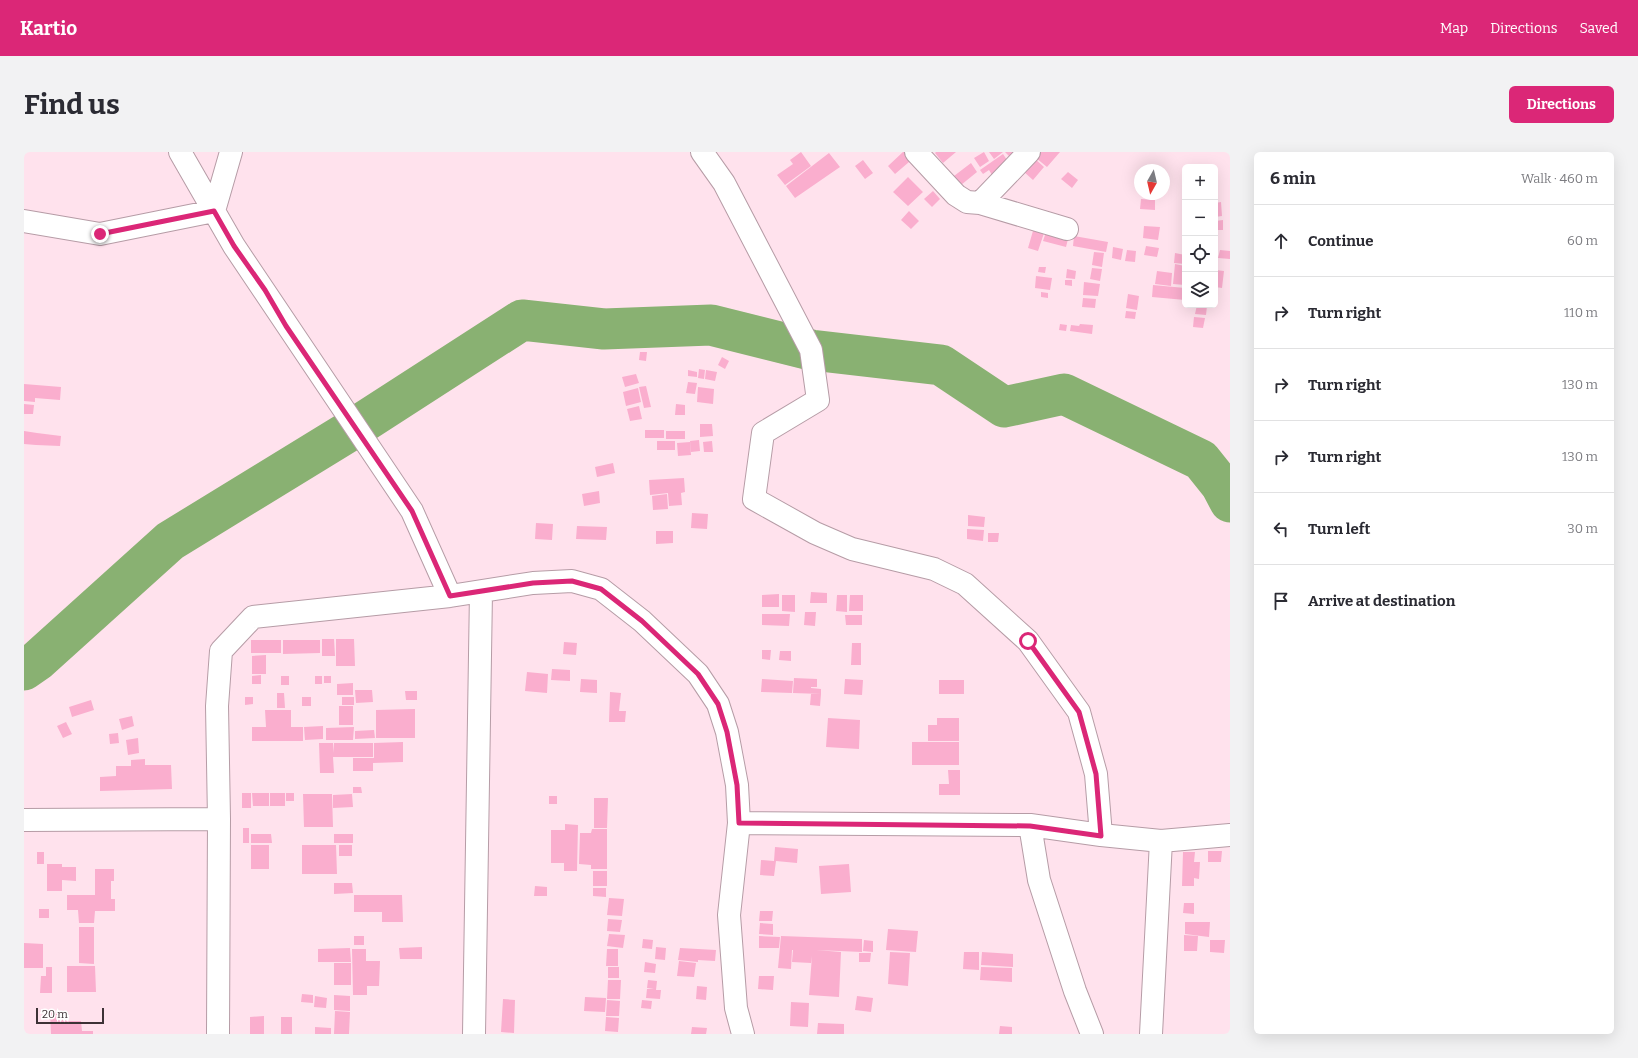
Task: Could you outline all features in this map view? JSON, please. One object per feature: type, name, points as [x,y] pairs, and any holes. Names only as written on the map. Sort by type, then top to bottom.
[{"type":"street","points":[[180,152],[234,246],[265,290],[286,326],[412,511],[450,596]]},
{"type":"street","points":[[214,211],[231,152]]},
{"type":"street","points":[[702,152],[724,183],[811,350],[818,400],[763,433],[754,499],[815,533],[852,549],[934,569],[965,584],[1028,641],[1079,712],[1096,774],[1101,836]]},
{"type":"street","points":[[916,152],[956,195],[967,202],[980,203],[1067,229]]},
{"type":"street","points":[[980,203],[1030,152]]},
{"type":"street","points":[[24,221],[100,234],[214,211]]},
{"type":"street","points":[[218,1034],[217,706],[221,651],[253,617],[450,596],[533,583],[572,581],[601,589],[642,621],[698,674],[718,704],[727,732],[737,785],[739,823],[729,915],[736,1008],[743,1034]]},
{"type":"street","points":[[474,1034],[481,592]]},
{"type":"street","points":[[24,820],[218,819]]},
{"type":"street","points":[[739,823],[1030,826],[1101,836],[1161,841],[1230,835]]},
{"type":"street","points":[[1030,826],[1039,880],[1075,991],[1092,1034]]},
{"type":"street","points":[[1151,1034],[1161,841]]},
{"type":"building","points":[[801,152],[811,166],[785,185],[777,175],[793,164],[790,160]]},
{"type":"building","points":[[903,152],[912,152],[916,156],[895,174],[888,166]]},
{"type":"building","points":[[956,152],[943,163],[935,153]]},
{"type":"building","points":[[984,152],[989,161],[980,167],[974,158]]},
{"type":"building","points":[[989,152],[1003,152],[994,159]]},
{"type":"building","points":[[1005,152],[1014,152],[1010,157]]},
{"type":"building","points":[[1041,152],[1060,152],[1047,167],[1036,158]]},
{"type":"building","points":[[829,153],[840,167],[795,198],[786,186]]},
{"type":"building","points":[[1003,154],[1009,163],[992,175],[989,170],[983,174],[980,170]]},
{"type":"building","points":[[1034,158],[1044,167],[1033,180],[1023,171]]},
{"type":"building","points":[[863,160],[873,173],[865,179],[855,166]]},
{"type":"building","points":[[971,163],[977,172],[961,185],[954,176]]},
{"type":"building","points":[[1068,172],[1078,180],[1072,188],[1061,179]]},
{"type":"building","points":[[908,177],[923,192],[908,206],[893,192]]},
{"type":"building","points":[[933,191],[940,199],[932,207],[924,199]]},
{"type":"building","points":[[1141,200],[1155,200],[1155,210],[1140,209]]},
{"type":"building","points":[[1218,202],[1221,202],[1222,216],[1218,217]]},
{"type":"building","points":[[909,211],[919,221],[911,229],[901,220]]},
{"type":"building","points":[[1223,220],[1223,230],[1218,230],[1218,221]]},
{"type":"building","points":[[1035,224],[1046,227],[1038,251],[1028,248]]},
{"type":"building","points":[[1144,226],[1160,227],[1158,240],[1143,238]]},
{"type":"building","points":[[1047,229],[1069,235],[1066,247],[1043,241]]},
{"type":"building","points":[[1074,236],[1108,242],[1106,252],[1073,246]]},
{"type":"building","points":[[1146,246],[1159,248],[1157,257],[1144,255]]},
{"type":"building","points":[[1113,247],[1123,249],[1121,260],[1112,258]]},
{"type":"building","points":[[1127,250],[1136,251],[1135,262],[1125,261]]},
{"type":"building","points":[[1220,250],[1230,251],[1230,259],[1218,258]]},
{"type":"building","points":[[1094,252],[1104,253],[1102,267],[1092,265]]},
{"type":"building","points":[[1175,253],[1182,254],[1182,264],[1174,263]]},
{"type":"building","points":[[1175,264],[1182,265],[1182,285],[1173,284]]},
{"type":"building","points":[[1039,267],[1046,267],[1045,273],[1038,272]]},
{"type":"building","points":[[1092,268],[1102,269],[1100,281],[1090,279]]},
{"type":"building","points":[[1067,269],[1076,271],[1075,279],[1066,278]]},
{"type":"building","points":[[1218,270],[1224,271],[1222,288],[1218,287]]},
{"type":"building","points":[[1157,271],[1172,273],[1171,286],[1155,284]]},
{"type":"building","points":[[1036,276],[1052,278],[1050,290],[1035,288]]},
{"type":"building","points":[[1065,280],[1072,280],[1072,286],[1065,285]]},
{"type":"building","points":[[1084,282],[1100,284],[1098,296],[1083,295]]},
{"type":"building","points":[[1153,285],[1182,288],[1182,300],[1152,297]]},
{"type":"building","points":[[1041,292],[1048,293],[1048,298],[1041,297]]},
{"type":"building","points":[[1128,294],[1139,296],[1137,310],[1126,308]]},
{"type":"building","points":[[1083,298],[1096,299],[1095,308],[1082,307]]},
{"type":"building","points":[[1196,308],[1207,308],[1206,315],[1195,314]]},
{"type":"building","points":[[1126,311],[1136,312],[1135,319],[1125,318]]},
{"type":"building","points":[[1194,317],[1205,318],[1203,328],[1193,327]]},
{"type":"building","points":[[1060,324],[1067,325],[1066,331],[1059,330]]},
{"type":"building","points":[[1080,324],[1093,325],[1092,334],[1070,331],[1071,325],[1079,326]]},
{"type":"building","points":[[640,352],[647,352],[646,361],[639,360]]},
{"type":"building","points":[[722,357],[729,361],[725,369],[718,365]]},
{"type":"building","points":[[699,369],[705,370],[704,379],[698,378]]},
{"type":"building","points":[[688,370],[697,372],[697,377],[688,376]]},
{"type":"building","points":[[706,370],[717,372],[715,381],[705,379]]},
{"type":"building","points":[[636,374],[639,383],[625,387],[622,377]]},
{"type":"building","points":[[688,382],[697,383],[695,394],[686,393]]},
{"type":"building","points":[[24,384],[61,387],[60,400],[35,398],[35,402],[24,401]]},
{"type":"building","points":[[646,386],[651,407],[644,408],[639,387]]},
{"type":"building","points":[[698,387],[714,389],[713,404],[697,402]]},
{"type":"building","points":[[638,388],[641,402],[626,406],[623,392]]},
{"type":"building","points":[[24,404],[34,405],[33,414],[24,414]]},
{"type":"building","points":[[676,404],[685,405],[685,415],[675,415]]},
{"type":"building","points":[[639,406],[642,419],[630,421],[627,409]]},
{"type":"building","points":[[700,424],[712,424],[713,436],[700,437]]},
{"type":"building","points":[[645,430],[664,430],[664,438],[645,438]]},
{"type":"building","points":[[24,431],[37,433],[36,445],[24,444]]},
{"type":"building","points":[[666,431],[685,431],[685,439],[666,439]]},
{"type":"building","points":[[37,433],[61,436],[60,446],[36,445]]},
{"type":"building","points":[[699,440],[700,451],[691,452],[690,441]]},
{"type":"building","points":[[657,441],[675,441],[675,450],[657,450]]},
{"type":"building","points":[[712,441],[713,452],[704,452],[703,442]]},
{"type":"building","points":[[690,442],[691,455],[678,456],[677,443]]},
{"type":"building","points":[[613,463],[615,473],[597,477],[595,467]]},
{"type":"building","points":[[684,478],[685,492],[681,493],[682,505],[669,506],[668,493],[650,495],[649,480]]},
{"type":"building","points":[[599,491],[600,503],[584,506],[582,494]]},
{"type":"building","points":[[667,494],[668,509],[653,510],[652,496]]},
{"type":"building","points":[[692,513],[708,514],[707,529],[691,528]]},
{"type":"building","points":[[968,515],[985,517],[984,527],[968,526]]},
{"type":"building","points":[[536,523],[553,524],[552,540],[535,539]]},
{"type":"building","points":[[577,526],[607,527],[606,540],[576,539]]},
{"type":"building","points":[[967,529],[984,530],[983,541],[967,539]]},
{"type":"building","points":[[656,531],[673,531],[673,543],[656,544]]},
{"type":"building","points":[[988,533],[999,533],[998,542],[988,542]]},
{"type":"building","points":[[811,592],[827,593],[827,603],[810,603]]},
{"type":"building","points":[[779,594],[779,607],[762,607],[762,595]]},
{"type":"building","points":[[782,595],[795,595],[795,612],[782,611]]},
{"type":"building","points":[[837,595],[847,595],[847,612],[836,611]]},
{"type":"building","points":[[850,595],[863,595],[863,611],[849,611]]},
{"type":"building","points":[[805,612],[816,612],[815,626],[804,625]]},
{"type":"building","points":[[762,614],[790,614],[789,626],[762,625]]},
{"type":"building","points":[[845,615],[862,615],[862,625],[846,625]]},
{"type":"building","points":[[322,639],[334,639],[335,656],[322,656]]},
{"type":"building","points":[[336,639],[354,639],[355,666],[336,666]]},
{"type":"building","points":[[251,640],[281,640],[281,653],[251,653]]},
{"type":"building","points":[[283,640],[320,640],[320,653],[283,654]]},
{"type":"building","points":[[564,642],[577,643],[576,655],[563,654]]},
{"type":"building","points":[[852,643],[861,643],[861,665],[851,665]]},
{"type":"building","points":[[762,650],[771,650],[770,660],[762,659]]},
{"type":"building","points":[[780,651],[791,651],[791,661],[779,660]]},
{"type":"building","points":[[266,655],[266,674],[252,674],[252,656]]},
{"type":"building","points":[[552,669],[570,670],[570,681],[551,680]]},
{"type":"building","points":[[527,672],[548,674],[547,693],[525,691]]},
{"type":"building","points":[[261,675],[261,684],[252,684],[252,676]]},
{"type":"building","points":[[281,676],[289,676],[289,685],[281,685]]},
{"type":"building","points":[[315,676],[322,676],[322,684],[315,684]]},
{"type":"building","points":[[324,676],[331,676],[331,683],[324,683]]},
{"type":"building","points":[[794,678],[817,679],[817,687],[811,688],[821,689],[821,694],[793,693]]},
{"type":"building","points":[[581,679],[597,680],[597,693],[580,692]]},
{"type":"building","points":[[762,679],[793,681],[792,693],[761,692]]},
{"type":"building","points":[[845,679],[863,680],[862,695],[844,694]]},
{"type":"building","points":[[939,680],[964,680],[964,694],[939,694]]},
{"type":"building","points":[[353,683],[353,695],[337,695],[337,684]]},
{"type":"building","points":[[355,690],[372,690],[373,702],[356,703]]},
{"type":"building","points":[[405,691],[417,691],[417,700],[406,700]]},
{"type":"building","points":[[610,692],[621,693],[619,711],[626,711],[625,722],[609,722]]},
{"type":"building","points":[[277,693],[284,693],[285,708],[277,708]]},
{"type":"building","points":[[811,694],[821,694],[820,706],[810,705]]},
{"type":"building","points":[[245,697],[253,697],[253,704],[245,705]]},
{"type":"building","points":[[302,697],[311,697],[311,706],[302,706]]},
{"type":"building","points":[[342,697],[354,697],[354,705],[342,705]]},
{"type":"building","points":[[91,700],[94,710],[72,717],[69,707]]},
{"type":"building","points":[[339,706],[353,706],[353,725],[339,725]]},
{"type":"building","points":[[415,709],[415,738],[376,738],[376,710]]},
{"type":"building","points":[[265,710],[291,710],[291,727],[303,727],[303,741],[252,741],[252,727],[266,727]]},
{"type":"building","points":[[132,716],[134,726],[122,730],[119,719]]},
{"type":"building","points":[[828,718],[860,720],[859,749],[826,747]]},
{"type":"building","points":[[937,718],[959,718],[959,741],[928,741],[928,725],[937,725]]},
{"type":"building","points":[[66,722],[72,734],[63,738],[57,726]]},
{"type":"building","points":[[323,726],[323,739],[305,740],[304,727]]},
{"type":"building","points":[[354,727],[353,740],[326,740],[326,728]]},
{"type":"building","points":[[374,730],[375,738],[355,739],[355,731]]},
{"type":"building","points":[[118,733],[119,743],[110,744],[109,734]]},
{"type":"building","points":[[138,738],[139,753],[128,755],[126,740]]},
{"type":"building","points":[[403,742],[403,762],[373,763],[373,771],[353,771],[353,758],[374,758],[374,743]]},
{"type":"building","points":[[912,742],[959,742],[959,765],[912,765]]},
{"type":"building","points":[[319,743],[333,743],[334,753],[334,743],[373,743],[373,757],[333,757],[334,773],[320,773]]},
{"type":"building","points":[[145,759],[145,765],[171,765],[172,789],[100,791],[100,777],[116,776],[116,766],[131,766],[131,760]]},
{"type":"building","points":[[948,770],[960,770],[960,795],[939,795],[939,784],[949,784]]},
{"type":"building","points":[[353,787],[361,787],[362,793],[353,793]]},
{"type":"building","points":[[242,793],[251,793],[251,808],[242,808]]},
{"type":"building","points":[[252,793],[269,793],[269,806],[253,806]]},
{"type":"building","points":[[270,793],[285,793],[285,806],[270,806]]},
{"type":"building","points":[[286,793],[294,793],[294,801],[286,801]]},
{"type":"building","points":[[303,794],[332,794],[333,827],[304,827]]},
{"type":"building","points":[[352,794],[353,807],[333,808],[333,795]]},
{"type":"building","points":[[549,796],[557,796],[557,804],[549,804]]},
{"type":"building","points":[[594,798],[608,798],[607,828],[594,828]]},
{"type":"building","points":[[565,824],[578,825],[577,871],[564,871],[564,863],[551,863],[551,830],[565,830]]},
{"type":"building","points":[[243,828],[249,828],[249,843],[243,843]]},
{"type":"building","points":[[592,829],[607,829],[607,869],[591,869],[591,865],[579,864],[580,833],[591,833]]},
{"type":"building","points":[[251,834],[271,834],[272,843],[251,843]]},
{"type":"building","points":[[334,834],[353,834],[353,843],[334,843]]},
{"type":"building","points":[[251,845],[269,845],[269,869],[251,869]]},
{"type":"building","points":[[302,845],[336,845],[337,874],[302,874]]},
{"type":"building","points":[[339,845],[352,845],[352,856],[339,856]]},
{"type":"building","points":[[775,847],[798,849],[797,863],[776,861],[774,876],[760,875],[761,860],[774,861]]},
{"type":"building","points":[[1208,851],[1222,851],[1221,862],[1208,862]]},
{"type":"building","points":[[37,852],[44,852],[44,864],[37,864]]},
{"type":"building","points":[[1183,852],[1195,852],[1194,862],[1200,862],[1199,879],[1194,878],[1194,886],[1182,886]]},
{"type":"building","points":[[47,864],[62,864],[62,867],[76,867],[76,881],[62,880],[62,891],[47,891]]},
{"type":"building","points":[[849,864],[851,892],[821,894],[819,866]]},
{"type":"building","points":[[95,869],[114,869],[114,881],[111,881],[111,899],[115,899],[115,911],[95,911],[94,923],[79,923],[78,910],[67,910],[67,895],[95,895]]},
{"type":"building","points":[[593,871],[607,871],[607,886],[593,886]]},
{"type":"building","points":[[334,883],[352,883],[353,893],[334,894]]},
{"type":"building","points":[[535,886],[547,887],[547,896],[534,896]]},
{"type":"building","points":[[593,888],[606,888],[606,897],[593,896]]},
{"type":"building","points":[[354,895],[402,895],[403,922],[382,922],[382,912],[354,912]]},
{"type":"building","points":[[609,898],[624,899],[622,916],[607,915]]},
{"type":"building","points":[[1184,903],[1194,903],[1194,914],[1183,913]]},
{"type":"building","points":[[39,909],[49,909],[49,918],[39,918]]},
{"type":"building","points":[[760,911],[773,911],[772,921],[759,921]]},
{"type":"building","points":[[608,919],[622,920],[620,932],[607,931]]},
{"type":"building","points":[[1185,922],[1210,922],[1209,937],[1185,934]]},
{"type":"building","points":[[760,923],[773,924],[773,935],[759,934]]},
{"type":"building","points":[[79,927],[94,927],[94,964],[79,963]]},
{"type":"building","points":[[888,929],[918,931],[916,952],[886,950]]},
{"type":"building","points":[[609,934],[625,935],[623,948],[607,946]]},
{"type":"building","points":[[1184,935],[1198,936],[1197,951],[1184,951]]},
{"type":"building","points":[[354,936],[364,936],[364,945],[354,945]]},
{"type":"building","points":[[759,936],[780,937],[779,948],[759,948]]},
{"type":"building","points":[[781,936],[862,939],[862,952],[816,950],[841,952],[839,997],[809,995],[812,956],[811,963],[792,962],[792,950],[791,969],[778,968]]},
{"type":"building","points":[[643,939],[653,940],[652,949],[642,948]]},
{"type":"building","points":[[864,940],[873,941],[873,952],[863,951]]},
{"type":"building","points":[[1210,940],[1225,940],[1224,953],[1210,952]]},
{"type":"building","points":[[24,943],[43,944],[43,968],[24,968]]},
{"type":"building","points":[[422,947],[422,959],[400,959],[399,948]]},
{"type":"building","points":[[656,947],[666,948],[665,960],[655,959]]},
{"type":"building","points":[[350,948],[351,962],[318,962],[318,949]]},
{"type":"building","points":[[680,948],[716,950],[715,961],[698,960],[698,962],[678,960]]},
{"type":"building","points":[[352,949],[366,949],[366,961],[380,961],[379,986],[367,986],[367,995],[353,995]]},
{"type":"building","points":[[607,949],[618,949],[618,966],[606,966]]},
{"type":"building","points":[[890,952],[910,953],[908,986],[888,984]]},
{"type":"building","points":[[964,952],[979,952],[979,970],[963,969]]},
{"type":"building","points":[[982,952],[1013,954],[1013,967],[981,965]]},
{"type":"building","points":[[859,953],[871,953],[870,962],[859,962]]},
{"type":"building","points":[[679,961],[696,963],[694,977],[677,976]]},
{"type":"building","points":[[645,962],[656,964],[655,973],[644,972]]},
{"type":"building","points":[[334,963],[351,963],[351,985],[334,985]]},
{"type":"building","points":[[67,966],[95,966],[96,992],[67,992]]},
{"type":"building","points":[[46,967],[52,967],[52,993],[40,993],[41,976],[46,976]]},
{"type":"building","points":[[608,967],[619,967],[619,978],[608,978]]},
{"type":"building","points":[[981,967],[1012,968],[1012,982],[980,980]]},
{"type":"building","points":[[759,976],[774,976],[773,990],[758,989]]},
{"type":"building","points":[[608,980],[621,980],[620,999],[607,999]]},
{"type":"building","points":[[648,980],[657,981],[656,990],[661,990],[660,999],[646,998],[647,989],[654,989],[647,988]]},
{"type":"building","points":[[697,986],[707,987],[706,1000],[696,999]]},
{"type":"building","points":[[302,994],[313,995],[313,1003],[301,1002]]},
{"type":"building","points":[[334,995],[350,996],[350,1011],[334,1010]]},
{"type":"building","points":[[315,996],[327,998],[326,1008],[314,1007]]},
{"type":"building","points":[[857,996],[873,998],[871,1012],[855,1010]]},
{"type":"building","points":[[585,997],[606,998],[605,1012],[584,1011]]},
{"type":"building","points":[[503,999],[515,1000],[514,1033],[501,1032]]},
{"type":"building","points":[[607,1000],[620,1001],[619,1016],[606,1016]]},
{"type":"building","points":[[642,1000],[652,1001],[651,1009],[641,1008]]},
{"type":"building","points":[[791,1002],[809,1003],[808,1027],[790,1026]]},
{"type":"building","points":[[335,1011],[350,1012],[349,1034],[334,1034]]},
{"type":"building","points":[[50,1012],[66,1012],[66,1021],[81,1021],[82,1031],[93,1031],[93,1034],[51,1034]]},
{"type":"building","points":[[264,1016],[264,1034],[250,1034],[250,1017]]},
{"type":"building","points":[[281,1017],[292,1017],[292,1034],[281,1034]]},
{"type":"building","points":[[606,1017],[619,1018],[618,1032],[605,1031]]},
{"type":"building","points":[[818,1023],[844,1024],[844,1034],[817,1034]]},
{"type":"building","points":[[1000,1026],[1012,1027],[1012,1034],[999,1034]]},
{"type":"building","points":[[315,1027],[331,1028],[331,1034],[315,1034]]},
{"type":"building","points":[[692,1027],[707,1028],[706,1034],[691,1034]]},
{"type":"waterway","points":[[24,670],[37,661],[170,541],[356,427],[522,320],[604,329],[711,325],[811,350],[941,365],[1004,407],[1064,394],[1201,460],[1221,485],[1230,502]]},
{"type":"route","points":[[100,234],[214,211],[234,246],[265,290],[286,326],[412,511],[450,596],[533,583],[572,581],[601,589],[642,621],[698,674],[718,704],[727,732],[737,785],[739,823],[1030,826],[1101,836],[1096,774],[1079,712],[1028,641]]}]
